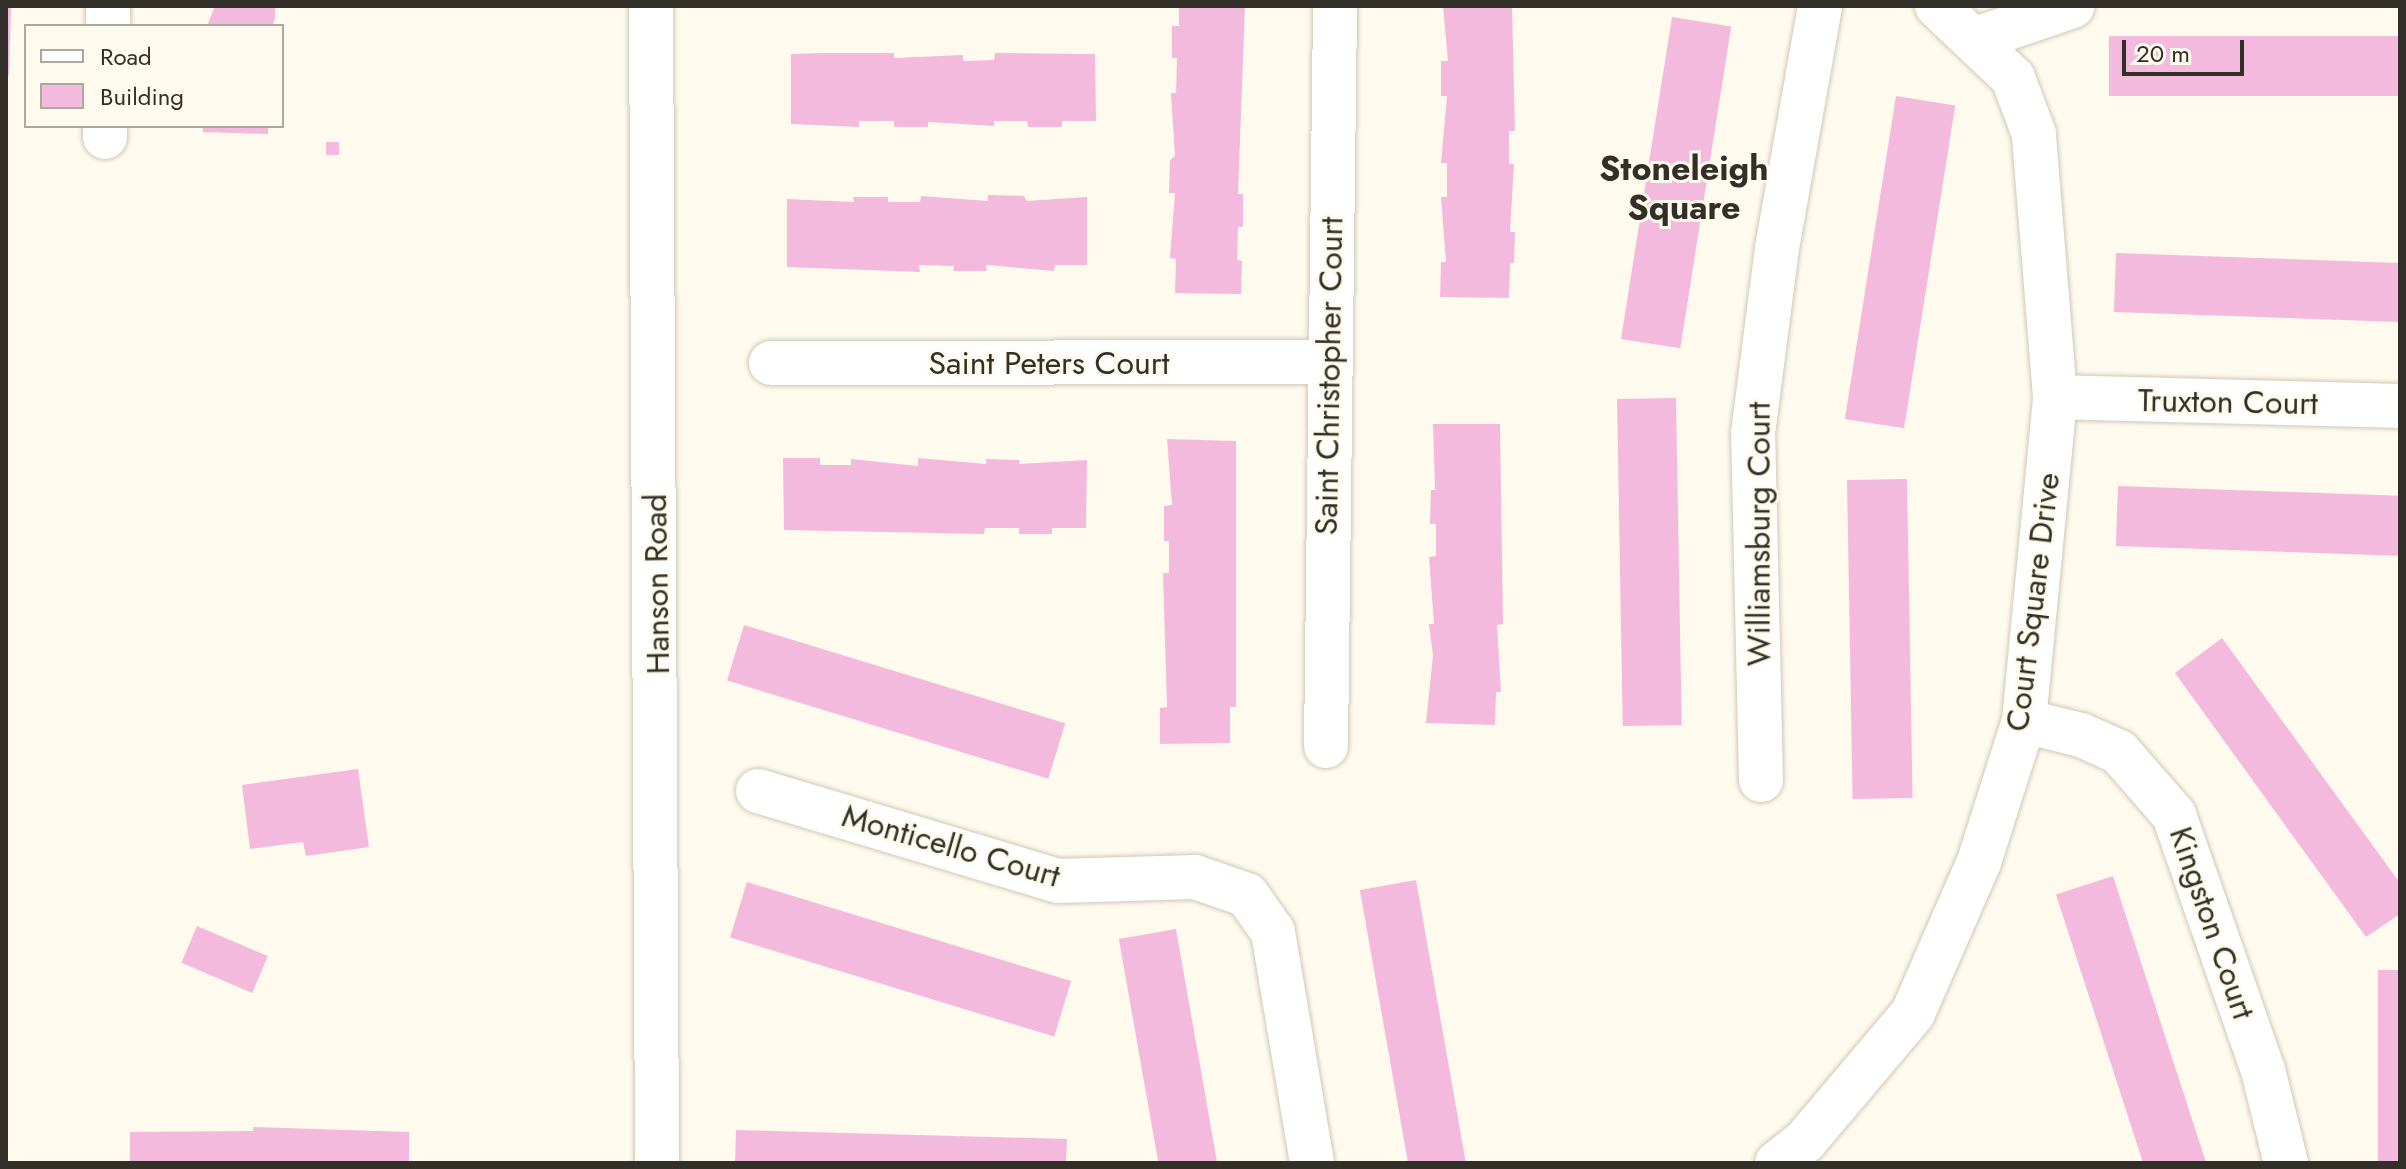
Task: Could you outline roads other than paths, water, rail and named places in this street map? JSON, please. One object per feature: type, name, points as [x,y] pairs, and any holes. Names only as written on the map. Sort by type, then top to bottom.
[{"type":"street","name":"Hanson Road","points":[[651,6],[657,1163]]},
{"type":"street","name":"Saint Christopher Court","points":[[1326,746],[1328,362],[1335,6]]},
{"type":"street","name":"Williamsburg Court","points":[[1761,780],[1753,433],[1777,248],[1820,6]]},
{"type":"street","name":"Court Square Drive","points":[[1777,1163],[1805,1141],[1913,1013],[1979,862],[2024,721],[2055,397],[2034,134],[2013,78],[1976,39],[1937,6]]},
{"type":"street","points":[[1976,39],[2073,6]]},
{"type":"street","name":"Saint Peters Court","points":[[771,363],[1328,362]]},
{"type":"street","name":"Truxton Court","points":[[2055,397],[2400,406]]},
{"type":"street","name":"Kingston Court","points":[[2024,721],[2081,735],[2119,752],[2174,815],[2263,1070],[2286,1163]]},
{"type":"street","name":"Monticello Court","points":[[758,791],[1058,881],[1195,877],[1247,895],[1273,932],[1312,1163]]},
{"type":"district","name":"Stoneleigh Square","points":[[1684,188]]}]
